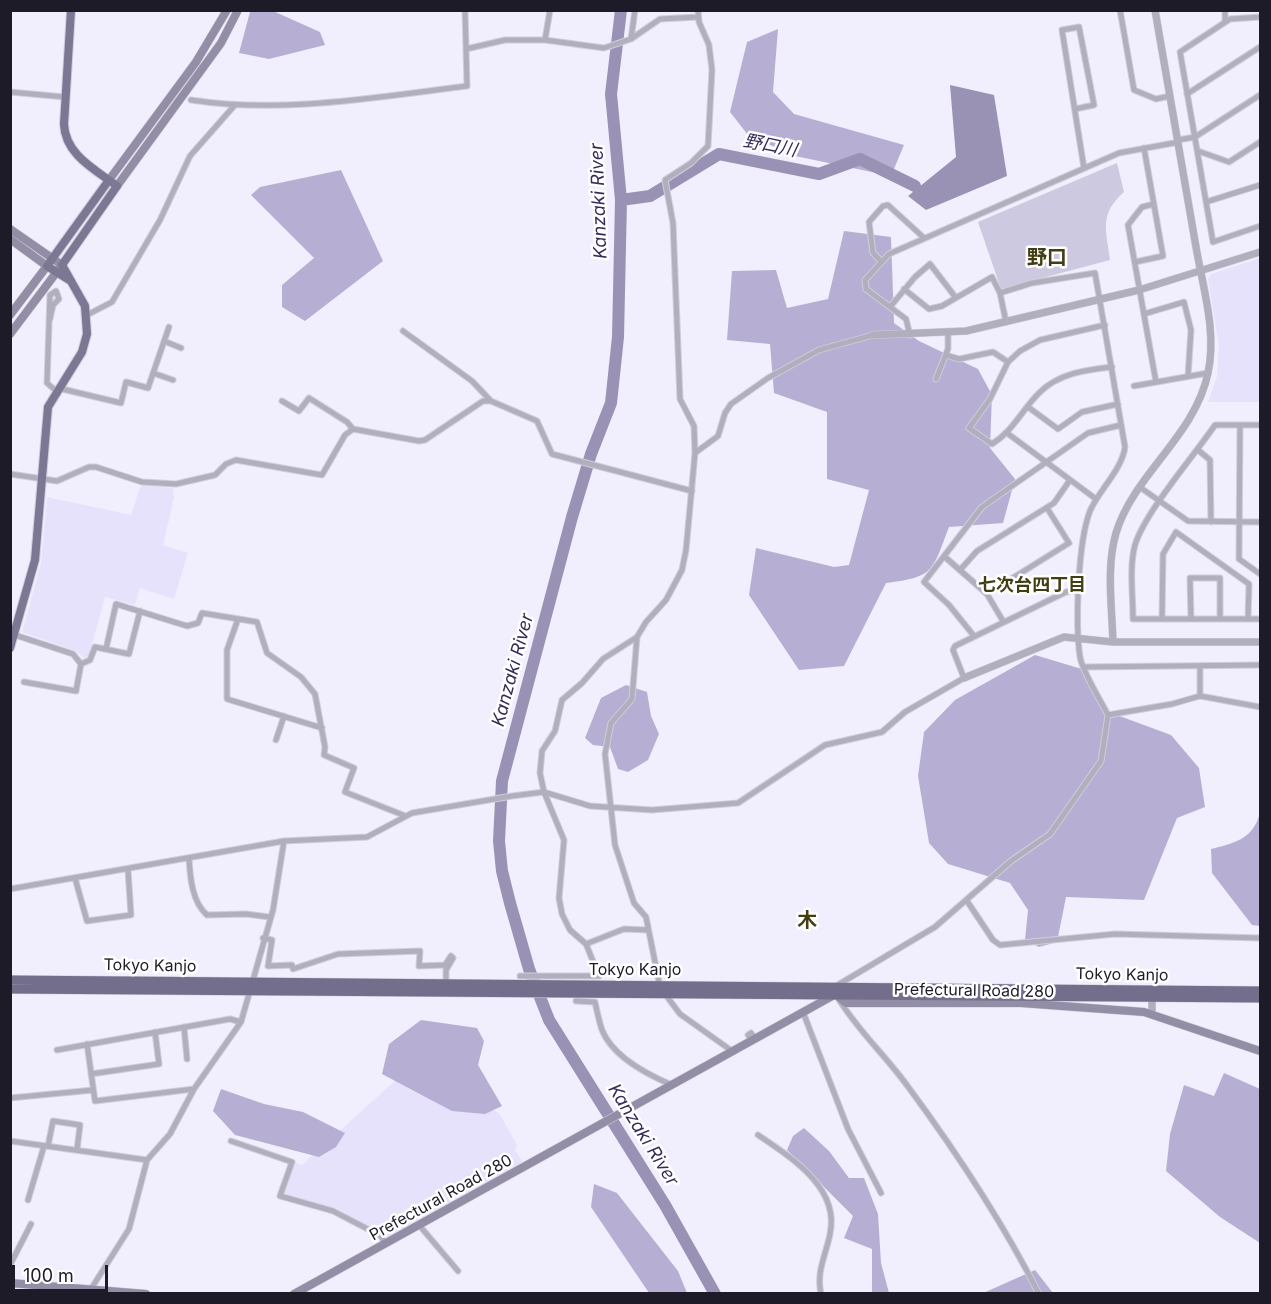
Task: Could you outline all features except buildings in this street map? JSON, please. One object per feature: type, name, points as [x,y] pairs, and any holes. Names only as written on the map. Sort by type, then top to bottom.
[{"type":"highway","name":"Tokyo Kanjo","points":[[10,980],[250,986],[522,984],[547,989],[665,994],[836,990]]},
{"type":"highway","name":"Tokyo Kanjo","points":[[10,988],[522,984]]},
{"type":"highway","name":"Tokyo Kanjo","points":[[547,989],[658,985],[1260,998]]},
{"type":"highway","name":"Tokyo Kanjo","points":[[1152,994],[1260,991]]},
{"type":"main road","points":[[71,10],[64,128],[72,149],[117,186]]},
{"type":"main road","points":[[10,315],[196,62],[227,10]]},
{"type":"main road","points":[[10,334],[214,53],[238,10]]},
{"type":"main road","points":[[10,229],[49,262]]},
{"type":"main road","points":[[10,238],[49,262],[73,282],[87,315],[87,333],[82,352],[57,389],[48,407],[44,423],[35,560],[10,648]]},
{"type":"main road","points":[[672,1085],[803,1012],[836,990]]},
{"type":"main road","name":"Prefectural Road 280","points":[[836,990],[846,1003],[1021,1003],[1152,1013],[1260,1051]]},
{"type":"main road","name":"Prefectural Road 280","points":[[294,1293],[672,1085]]},
{"type":"main road","points":[[10,1283],[146,1293]]},
{"type":"street","points":[[191,100],[234,106],[342,101],[467,86],[465,10]]},
{"type":"street","points":[[545,40],[550,10]]},
{"type":"street","points":[[631,39],[635,10]]},
{"type":"street","points":[[1120,10],[1134,90],[1156,99],[1170,96]]},
{"type":"street","points":[[1113,642],[1112,561],[1115,540],[1126,511],[1193,415],[1208,373],[1210,329],[1155,10]]},
{"type":"street","points":[[1225,10],[1226,22]]},
{"type":"street","points":[[466,49],[505,40],[545,40],[604,48],[631,39],[660,20],[698,14],[709,45],[712,70],[708,146],[691,163],[665,180],[673,223],[680,399],[694,426],[693,491],[682,570],[662,606],[646,622],[638,637],[632,699],[611,723],[605,754],[615,845],[634,903],[646,917],[658,985],[680,1014],[732,1051]]},
{"type":"street","points":[[1260,16],[1230,19],[1180,52],[1213,242],[1260,226]]},
{"type":"street","points":[[1075,109],[1094,105],[1079,27],[1062,30],[1084,168]]},
{"type":"street","points":[[1188,94],[1260,47]]},
{"type":"street","points":[[10,92],[65,97]]},
{"type":"street","points":[[910,335],[906,319],[866,290],[865,280],[880,261],[896,249],[1119,153],[1195,137],[1260,95]]},
{"type":"street","points":[[87,315],[112,302],[160,220],[190,156],[234,106]]},
{"type":"street","points":[[1198,152],[1229,162],[1260,142]]},
{"type":"street","points":[[1135,262],[1163,256],[1144,148]]},
{"type":"street","points":[[1206,202],[1260,185]]},
{"type":"street","points":[[1154,204],[1142,207],[1128,225],[1156,382]]},
{"type":"street","points":[[880,261],[873,253],[869,222],[883,206],[888,205],[923,237]]},
{"type":"street","points":[[695,453],[718,436],[725,412],[732,404],[768,378],[835,343],[873,335],[948,334],[1006,322],[1139,290],[1260,252]]},
{"type":"street","points":[[890,307],[904,289],[930,264],[956,298]]},
{"type":"street","points":[[1000,293],[1032,283],[1095,273],[1112,366],[1124,455],[1096,499],[1083,535],[1080,658],[1108,715],[1101,761],[1050,834],[1011,861],[968,901],[935,927],[836,990],[850,1018],[908,1086],[1002,1224],[1039,1293]]},
{"type":"street","points":[[904,289],[929,309],[942,306],[992,276],[1000,293],[1006,322]]},
{"type":"street","points":[[1144,314],[1184,302],[1191,330],[1188,376]]},
{"type":"street","points":[[50,319],[47,383],[57,389],[121,403],[126,381],[148,388],[169,327]]},
{"type":"street","points":[[1105,325],[1040,340],[1020,351],[1008,362],[990,399],[969,428],[992,444],[1007,433],[1045,387],[1063,376],[1112,366]]},
{"type":"street","points":[[403,331],[472,381],[491,401],[534,418],[540,424],[552,454],[693,491]]},
{"type":"street","points":[[936,380],[946,355],[948,334]]},
{"type":"street","points":[[164,342],[181,348]]},
{"type":"street","points":[[946,355],[959,359],[993,352],[1008,362]]},
{"type":"street","points":[[153,373],[173,380]]},
{"type":"street","points":[[1134,386],[1208,373]]},
{"type":"street","points":[[282,401],[299,411],[309,398],[347,422],[353,429],[425,440],[473,406],[491,401]]},
{"type":"street","points":[[1028,407],[1058,429],[1082,412],[1118,404]]},
{"type":"street","points":[[1260,425],[1215,425],[1143,526],[1135,545],[1133,619],[1260,619]]},
{"type":"street","points":[[1240,425],[1239,559],[1260,574]]},
{"type":"street","points":[[974,636],[949,605],[924,582],[982,507],[1088,433],[1121,426]]},
{"type":"street","points":[[10,474],[57,481],[90,467],[96,467],[142,482],[176,484],[215,475],[226,464],[236,460],[322,475],[345,435],[353,429]]},
{"type":"street","points":[[1007,433],[1096,499]]},
{"type":"street","points":[[1198,450],[1210,460],[1211,522]]},
{"type":"street","points":[[960,570],[977,551],[1054,503],[1070,480]]},
{"type":"street","points":[[1141,488],[1188,522],[1260,522]]},
{"type":"street","points":[[987,594],[1069,543],[1047,508]]},
{"type":"street","points":[[1162,619],[1163,554],[1176,532],[1249,584],[1248,619]]},
{"type":"street","points":[[945,557],[987,594],[1003,621]]},
{"type":"street","points":[[1191,619],[1190,578],[1220,578],[1220,619]]},
{"type":"street","points":[[964,678],[953,650],[955,646],[1066,592],[1080,591]]},
{"type":"street","points":[[106,649],[116,604],[187,626],[198,623],[202,613],[257,622],[267,653],[308,685],[315,694],[322,728],[324,756],[354,768],[345,792],[403,815]]},
{"type":"street","points":[[81,664],[90,660],[94,647],[129,654],[140,611]]},
{"type":"street","points":[[238,619],[227,650],[227,699],[322,728]]},
{"type":"street","points":[[15,634],[73,654],[81,664],[76,691],[24,682]]},
{"type":"street","points":[[522,984],[542,976],[599,976],[586,944],[570,930],[562,914],[559,898],[564,840],[544,792],[540,773],[542,752],[555,730],[562,700],[603,659],[638,637]]},
{"type":"street","points":[[10,889],[284,842],[367,837],[403,815],[512,795],[544,792],[590,806],[652,810],[738,803],[825,745],[882,732],[905,712],[964,678],[1064,637],[1113,642],[1260,642]]},
{"type":"street","points":[[1200,666],[1200,696]]},
{"type":"street","points":[[1084,667],[1260,666]]},
{"type":"street","points":[[1108,715],[1172,704],[1200,696],[1260,707]]},
{"type":"street","points":[[276,740],[284,716]]},
{"type":"street","points":[[88,1290],[129,1229],[147,1160],[170,1134],[194,1089],[241,1022],[269,917],[284,842]]},
{"type":"street","points":[[189,858],[192,886],[201,910],[207,915],[246,914],[269,917]]},
{"type":"street","points":[[75,878],[87,921],[131,915],[128,870]]},
{"type":"street","points":[[968,901],[993,940],[1000,945],[1115,934],[1260,939]]},
{"type":"street","points":[[586,944],[624,929],[648,930]]},
{"type":"street","points":[[263,938],[272,940],[268,966],[292,965],[293,969],[338,954],[420,951],[419,966],[445,965],[451,956],[453,958],[446,970],[446,984]]},
{"type":"street","points":[[1152,994],[1152,1013]]},
{"type":"street","points":[[576,1001],[595,1002],[602,1030],[610,1041],[642,1072],[672,1085]]},
{"type":"street","points":[[803,1012],[848,1129],[881,1193]]},
{"type":"street","points":[[57,1050],[230,1019],[241,1022]]},
{"type":"street","points":[[184,1027],[188,1059]]},
{"type":"street","points":[[91,1074],[159,1064],[155,1032]]},
{"type":"street","points":[[87,1044],[95,1101],[194,1089]]},
{"type":"street","points":[[10,1098],[93,1090]]},
{"type":"street","points":[[28,1200],[54,1121],[80,1125],[77,1150]]},
{"type":"street","points":[[758,1135],[801,1168],[828,1199],[832,1219],[821,1264],[821,1293]]},
{"type":"street","points":[[231,1141],[292,1162],[280,1196],[333,1211],[381,1236],[385,1244]]},
{"type":"street","points":[[10,1142],[147,1160]]},
{"type":"street","points":[[10,1265],[31,1224]]},
{"type":"street","points":[[419,1225],[458,1271]]},
{"type":"shaded area","points":[[273,11],[320,32],[325,45],[269,59],[239,53],[250,12]]},
{"type":"shaded area","points":[[778,29],[773,92],[794,114],[904,145],[891,176],[795,156],[748,135],[730,112],[747,42]]},
{"type":"shaded area","points":[[950,85],[994,95],[1007,176],[926,210],[908,196],[956,157]]},
{"type":"shaded area","points":[[1117,163],[1124,192],[1111,208],[1106,223],[1110,260],[1001,289],[978,222]]},
{"type":"shaded area","points":[[341,170],[383,261],[305,321],[282,307],[282,285],[314,258],[251,195],[260,187]]},
{"type":"shaded area","points":[[844,231],[891,237],[894,323],[919,341],[978,369],[992,395],[990,448],[1015,479],[1003,523],[949,527],[930,569],[914,578],[886,583],[844,666],[799,670],[749,595],[756,548],[834,567],[849,565],[869,490],[827,479],[827,412],[774,393],[770,344],[727,340],[732,271],[776,270],[787,308],[828,299]]},
{"type":"shaded area","points":[[1260,258],[1260,402],[1208,402],[1217,376],[1219,346],[1208,279],[1211,274]]},
{"type":"shaded area","points":[[144,485],[173,488],[174,498],[163,545],[188,553],[174,599],[140,588],[135,605],[105,597],[89,656],[84,658],[76,651],[22,632],[41,563],[47,497],[131,515],[140,487]]},
{"type":"shaded area","points":[[1035,655],[1085,670],[1106,711],[1171,735],[1199,768],[1205,807],[1177,818],[1144,900],[1066,897],[1057,942],[1039,947],[1025,940],[1028,910],[1010,883],[948,864],[929,843],[918,776],[924,732],[955,700]]},
{"type":"shaded area","points":[[626,685],[647,692],[651,716],[659,734],[648,760],[628,772],[618,769],[610,747],[593,745],[585,738],[601,698]]},
{"type":"shaded area","points":[[1260,813],[1260,926],[1252,925],[1212,873],[1211,849],[1235,842],[1248,834],[1257,822]]},
{"type":"shaded area","points":[[421,1020],[477,1028],[484,1041],[478,1065],[502,1106],[485,1114],[452,1111],[382,1074],[389,1044]]},
{"type":"shaded area","points":[[409,1068],[499,1113],[517,1145],[515,1150],[523,1162],[386,1238],[338,1209],[283,1195],[294,1162],[302,1165]]},
{"type":"shaded area","points":[[1224,1073],[1260,1089],[1260,1243],[1220,1217],[1166,1171],[1170,1134],[1184,1085],[1214,1096]]},
{"type":"shaded area","points":[[221,1089],[264,1104],[303,1112],[345,1133],[336,1147],[319,1157],[235,1135],[213,1111]]},
{"type":"shaded area","points":[[804,1128],[829,1151],[849,1178],[864,1178],[878,1214],[881,1263],[889,1293],[872,1293],[872,1249],[844,1238],[853,1216],[787,1150],[793,1136]]},
{"type":"shaded area","points":[[594,1184],[617,1193],[678,1271],[687,1293],[649,1293],[591,1207]]},
{"type":"shaded area","points":[[1035,1270],[1053,1293],[981,1294]]},
{"type":"waterway","name":"Kanzaki River","points":[[621,10],[611,94],[621,200],[618,337],[611,403],[591,454],[572,517],[502,781],[499,841],[502,871],[510,903],[529,969],[549,1020],[665,1205],[715,1294]]},
{"type":"waterway","name":"野口川","points":[[621,200],[650,196],[719,154],[819,174],[860,159],[915,186]]},
{"type":"district","name":"野口","points":[[1047,258]]},
{"type":"district","name":"七次台四丁目","points":[[1032,586]]},
{"type":"district","name":"木","points":[[807,921]]}]
